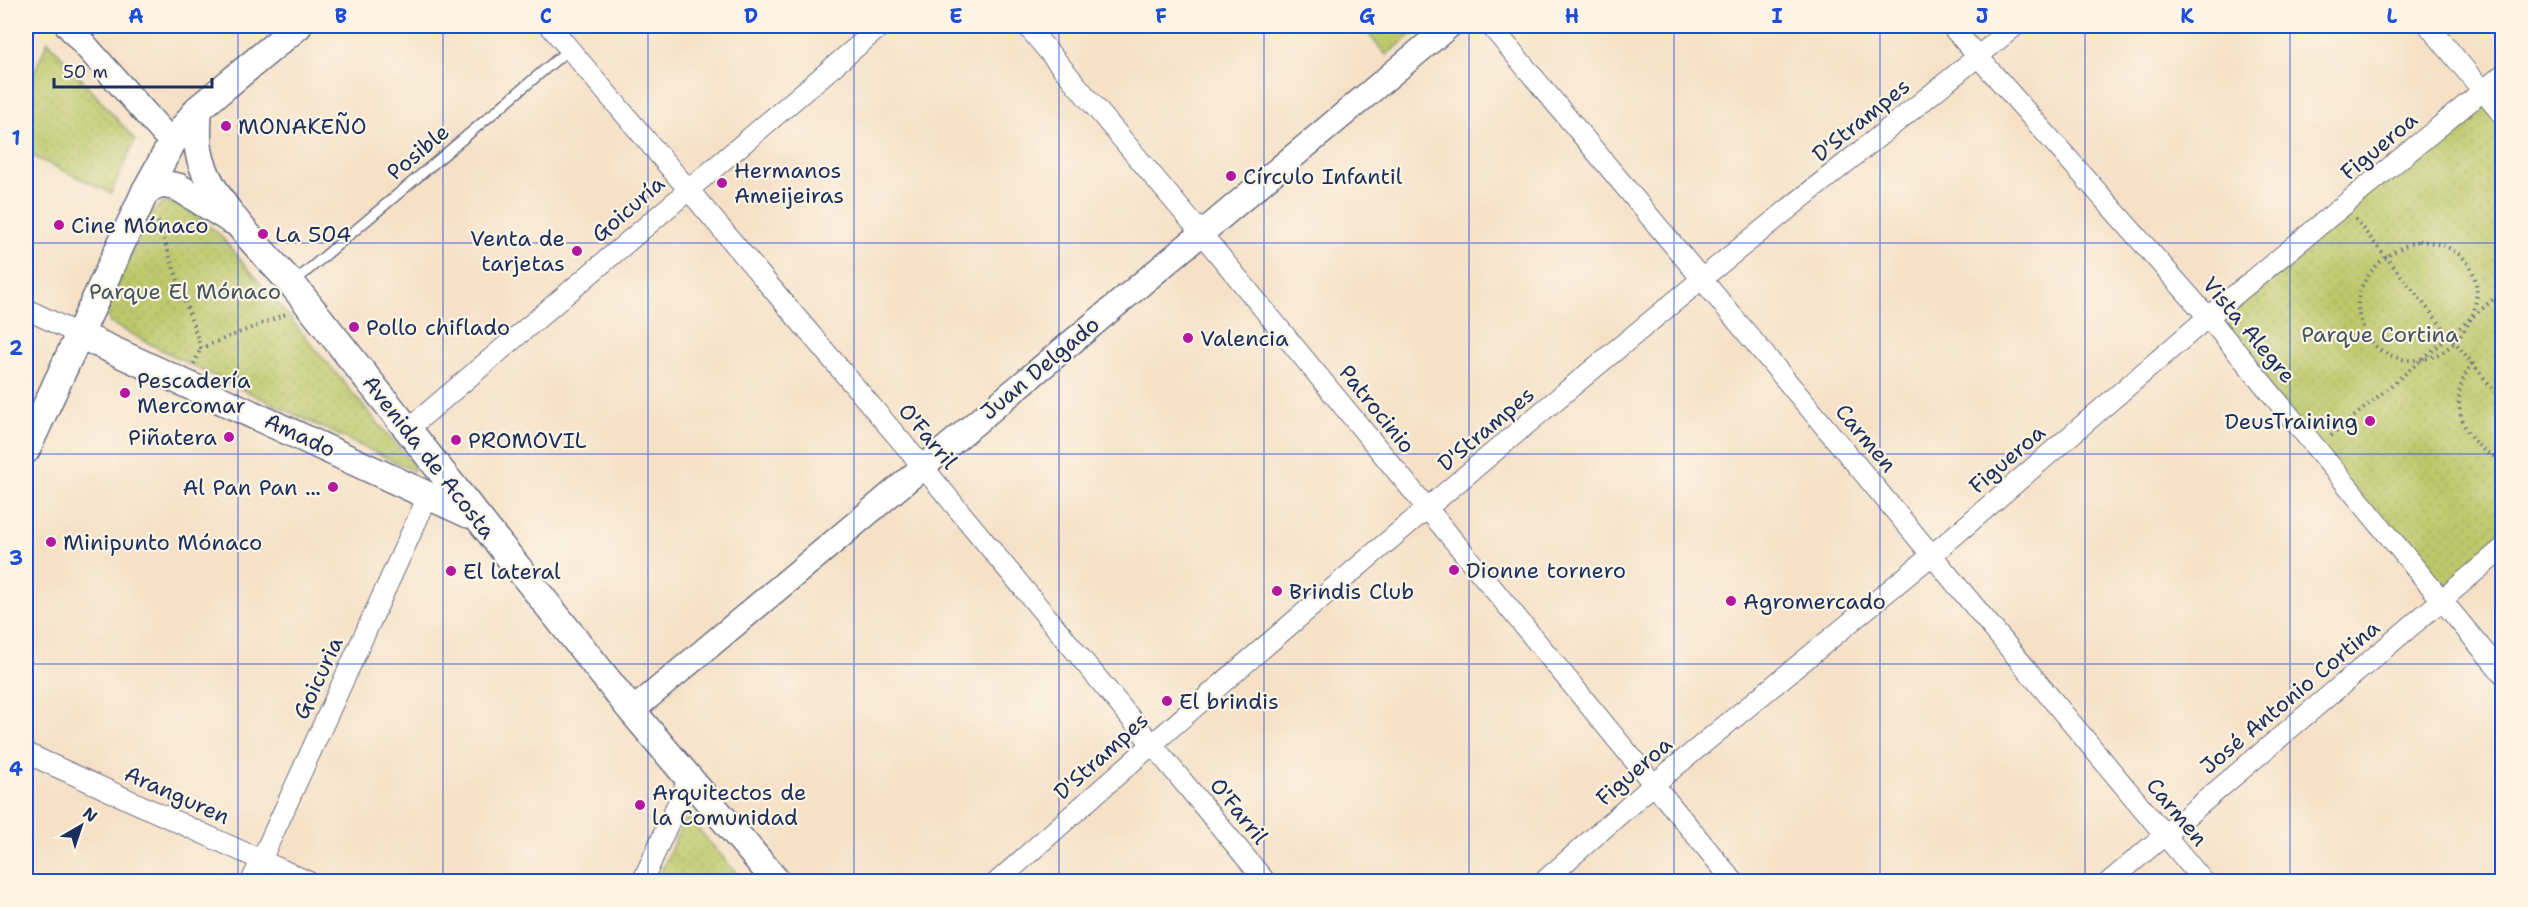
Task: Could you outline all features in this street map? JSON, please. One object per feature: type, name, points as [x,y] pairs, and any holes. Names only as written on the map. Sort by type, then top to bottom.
[{"type":"main road","points":[[26,450],[146,190],[172,143],[198,110],[298,26]]},
{"type":"main road","name":"Avenida de Acosta","points":[[198,110],[199,152],[209,181],[242,227],[292,284],[476,518],[632,711],[777,882]]},
{"type":"main road","name":"Avenida de Acosta","points":[[146,190],[162,184],[178,187],[242,227]]},
{"type":"main road","name":"Amado","points":[[80,334],[429,494],[476,518]]},
{"type":"street","points":[[68,26],[172,143]]},
{"type":"street","name":"O'Farril","points":[[550,26],[922,467],[1266,882]]},
{"type":"street","name":"Goicuría","points":[[407,429],[881,26]]},
{"type":"street","name":"Patrocinio","points":[[1027,26],[1201,233],[1734,882]]},
{"type":"street","name":"Juan Delgado","points":[[632,711],[1449,26]]},
{"type":"street","name":"Carmen","points":[[1491,26],[2204,882]]},
{"type":"street","name":"Vista Alegre","points":[[1951,26],[2208,317],[2502,673]]},
{"type":"street","name":"D'Strampes","points":[[997,882],[1152,742],[1428,509],[1703,278],[2015,26]]},
{"type":"street","points":[[2429,26],[2502,114]]},
{"type":"street","name":"Figueroa","points":[[1543,882],[1653,785],[1932,555],[2208,317],[2502,75]]},
{"type":"street","name":"Amado","points":[[26,309],[80,334]]},
{"type":"street","name":"Goicuria","points":[[251,882],[429,494]]},
{"type":"street","name":"José Antonio Cortina","points":[[2109,882],[2502,549]]},
{"type":"street","name":"Aranguren","points":[[26,753],[309,882]]},
{"type":"street","points":[[642,882],[689,778]]},
{"type":"lane","name":"Posible","points":[[292,284],[569,49]]},
{"type":"path","points":[[146,190],[201,348],[193,366]]},
{"type":"path","points":[[2344,205],[2502,400]]},
{"type":"path","points":[[2420,241],[2436,242],[2452,248],[2465,259],[2474,273],[2478,289],[2477,306],[2473,317],[2455,342],[2430,358],[2412,361],[2394,358],[2378,349],[2366,335],[2359,318],[2358,300],[2364,283],[2386,257],[2402,246],[2420,241]]},
{"type":"path","points":[[2317,448],[2502,292]]},
{"type":"path","points":[[201,348],[286,314]]},
{"type":"path","points":[[2472,363],[2463,380],[2459,398],[2461,416],[2468,433],[2479,447],[2502,460]]},
{"type":"green space","points":[[1362,26],[1423,26],[1386,55]]},
{"type":"green space","points":[[48,41],[135,140],[111,193],[26,153],[26,90]]},
{"type":"green space","name":"Parque Cortina","points":[[2483,91],[2502,114],[2502,549],[2442,599],[2208,317]]},
{"type":"green space","name":"Parque El Mónaco","points":[[163,203],[180,203],[219,234],[414,466],[414,471],[193,366],[110,323],[106,312],[107,305],[150,213]]},
{"type":"green space","points":[[689,818],[743,881],[657,881],[682,824]]},
{"type":"place","name":"MONAKEÑO","points":[[226,126]]},
{"type":"place","name":"Círculo Infantil","points":[[1231,176]]},
{"type":"place","name":"Hermanos Ameijeiras","points":[[722,183]]},
{"type":"place","name":"Cine Mónaco","points":[[59,225]]},
{"type":"place","name":"La 504","points":[[263,234]]},
{"type":"place","name":"Venta de tarjetas","points":[[577,251]]},
{"type":"place","name":"Pollo chiflado","points":[[354,327]]},
{"type":"place","name":"Valencia","points":[[1188,338]]},
{"type":"place","name":"Pescadería Mercomar","points":[[125,393]]},
{"type":"place","name":"DeusTraining","points":[[2370,421]]},
{"type":"place","name":"Piñatera","points":[[229,437]]},
{"type":"place","name":"PROMOVIL","points":[[456,440]]},
{"type":"place","name":"Al Pan Pan ...","points":[[333,487]]},
{"type":"place","name":"Minipunto Mónaco","points":[[51,542]]},
{"type":"place","name":"Dionne tornero","points":[[1454,570]]},
{"type":"place","name":"El lateral","points":[[451,571]]},
{"type":"place","name":"Brindis Club","points":[[1277,591]]},
{"type":"place","name":"Agromercado","points":[[1731,601]]},
{"type":"place","name":"El brindis","points":[[1167,701]]},
{"type":"place","name":"Arquitectos de la Comunidad","points":[[640,805]]}]
